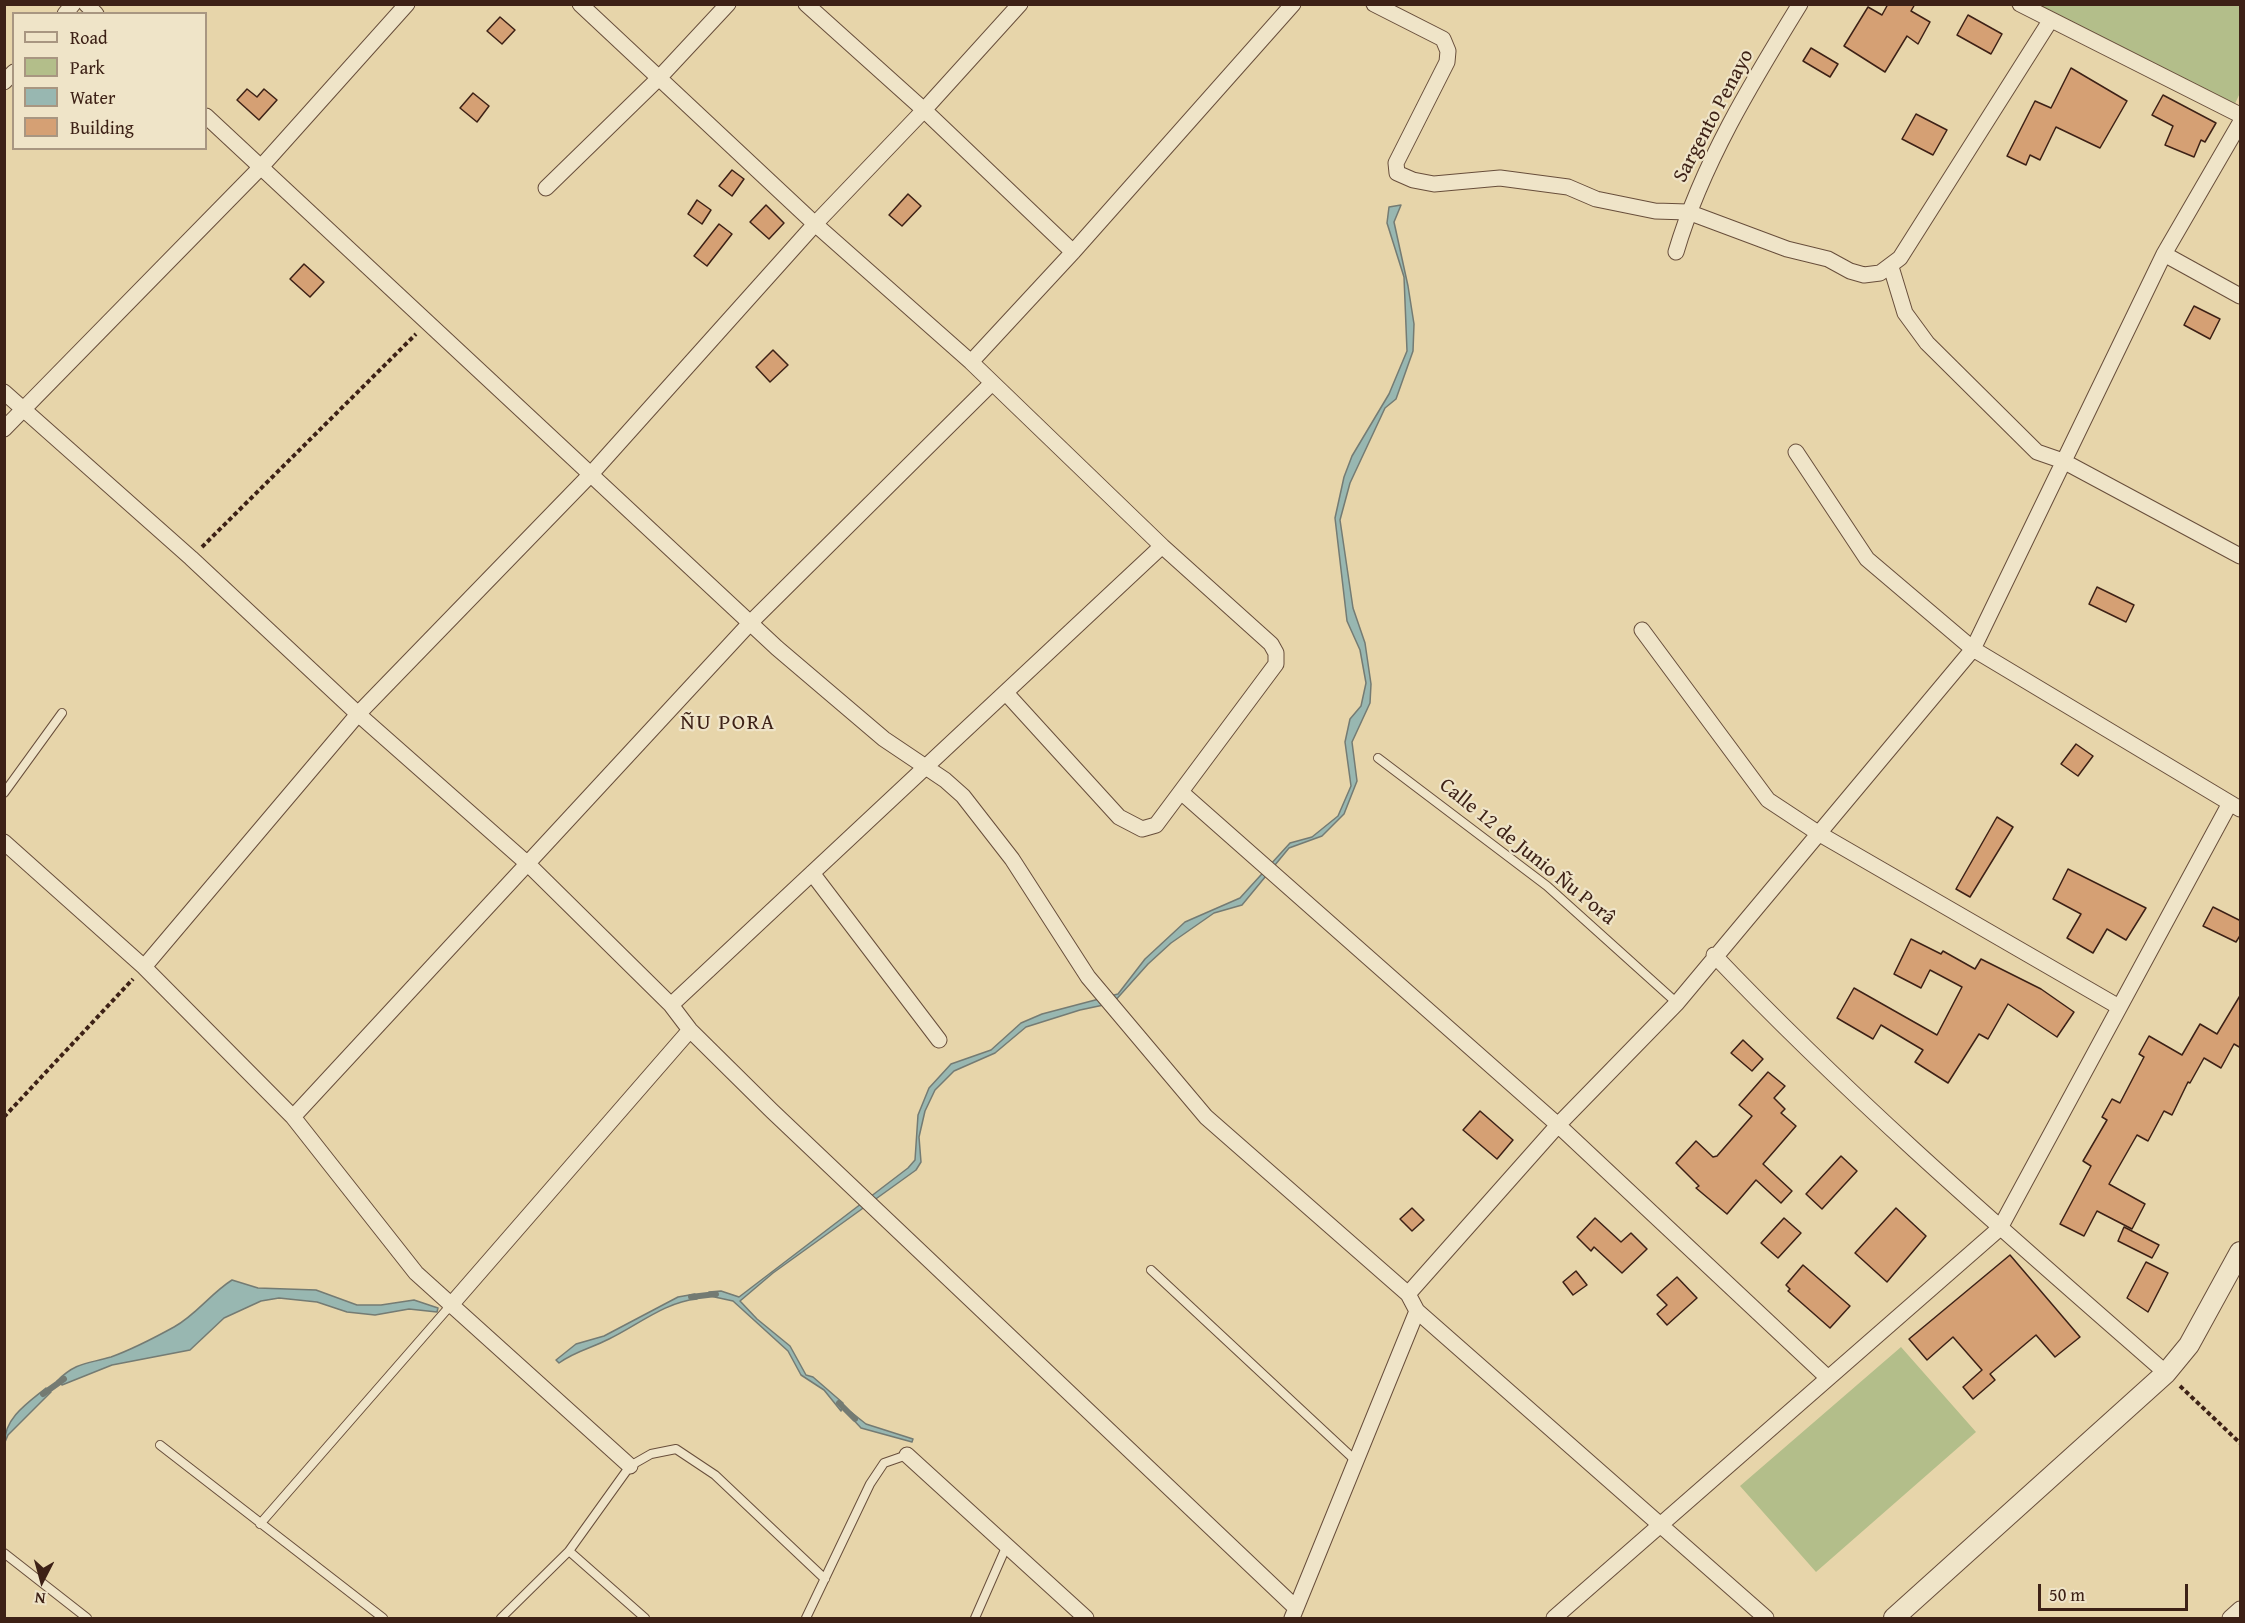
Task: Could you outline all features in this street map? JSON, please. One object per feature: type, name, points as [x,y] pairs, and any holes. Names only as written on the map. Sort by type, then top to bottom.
[{"type":"street","points":[[4,429],[22,408],[261,167],[407,4]]},
{"type":"street","points":[[580,4],[815,224],[971,362],[1162,546],[1271,644],[1276,653],[1276,664],[1156,825],[1142,829],[1119,817],[1006,693]]},
{"type":"street","points":[[546,188],[659,78],[728,4]]},
{"type":"street","points":[[806,4],[924,110],[1074,252]]},
{"type":"street","points":[[144,967],[358,714],[591,474],[815,224],[924,110],[1020,4]]},
{"type":"street","points":[[971,362],[1074,252],[1293,4]]},
{"type":"street","points":[[1374,4],[1443,39],[1448,51],[1447,62],[1396,163],[1398,173],[1413,180],[1434,184],[1500,178],[1568,187],[1596,199],[1655,211],[1688,212],[1787,249],[1828,259],[1850,271],[1864,275],[1880,273],[1900,258],[2050,21]]},
{"type":"street","name":"Sargento Penayo","points":[[1676,252],[1688,212],[1755,78],[1800,4]]},
{"type":"street","points":[[2020,4],[2241,115]]},
{"type":"street","points":[[207,117],[777,648],[884,739],[926,766],[963,796],[1012,859],[1088,977],[1206,1117],[1408,1294],[1417,1311],[1766,1618]]},
{"type":"street","points":[[1408,1294],[1558,1125],[1677,1003],[1973,649],[2164,254],[2241,123]]},
{"type":"street","points":[[2164,254],[2241,296]]},
{"type":"street","points":[[1891,267],[1905,313],[1927,343],[2037,453],[2064,461],[2241,556]]},
{"type":"street","points":[[293,1117],[529,865],[751,622],[992,383]]},
{"type":"street","points":[[4,392],[191,558],[358,714],[529,865],[671,1005],[690,1030],[772,1111],[1294,1613],[1417,1311]]},
{"type":"street","points":[[1554,1618],[2000,1228],[2119,1007],[2235,806],[1973,649],[1867,559],[1797,452]]},
{"type":"street","points":[[671,1005],[1162,546]]},
{"type":"street","points":[[1642,630],[1768,800],[1818,833],[2119,1007]]},
{"type":"street","points":[[1180,792],[1558,1125],[1828,1378]]},
{"type":"street","points":[[4,842],[144,967],[293,1117],[416,1273],[630,1466]]},
{"type":"street","points":[[812,873],[939,1040]]},
{"type":"street","points":[[1714,956],[1781,1025],[2000,1228],[2166,1373]]},
{"type":"street","points":[[450,1306],[690,1030]]},
{"type":"street","points":[[1894,1618],[2166,1373],[2189,1345],[2241,1252]]},
{"type":"street","points":[[906,1455],[1007,1544],[1086,1618]]},
{"type":"street","points":[[2229,1618],[2241,1609]]},
{"type":"lane","points":[[4,793],[62,713]]},
{"type":"lane","name":"Calle 12 de Junio Ñu Porâ","points":[[1378,758],[1547,886],[1677,1003]]},
{"type":"lane","points":[[1151,1270],[1357,1462]]},
{"type":"lane","points":[[260,1524],[450,1306]]},
{"type":"lane","points":[[160,1445],[383,1618]]},
{"type":"lane","points":[[501,1618],[569,1551],[630,1466],[651,1454],[676,1449],[715,1475],[825,1579]]},
{"type":"lane","points":[[806,1618],[870,1484],[884,1463],[906,1455]]},
{"type":"lane","points":[[975,1618],[1007,1544]]},
{"type":"lane","points":[[569,1551],[645,1618]]},
{"type":"lane","points":[[4,1553],[87,1618]]},
{"type":"path","points":[[191,558],[428,322]]},
{"type":"path","points":[[4,1117],[144,967]]},
{"type":"path","points":[[2166,1373],[2241,1443]]},
{"type":"green space","points":[[2029,5],[2240,5],[2240,93],[2232,110]]},
{"type":"green space","points":[[1901,1347],[1976,1432],[1816,1572],[1740,1486]]},
{"type":"water","points":[[1401,205],[1394,222],[1414,324],[1413,351],[1396,399],[1385,408],[1350,483],[1340,520],[1353,608],[1365,643],[1371,684],[1370,703],[1352,742],[1357,781],[1344,814],[1322,836],[1289,848],[1242,905],[1214,913],[1171,943],[1148,964],[1113,1003],[1080,1010],[1026,1027],[995,1053],[954,1071],[935,1090],[925,1111],[919,1137],[921,1162],[916,1170],[773,1273],[740,1301],[757,1319],[790,1346],[806,1375],[813,1377],[843,1403],[841,1411],[824,1390],[801,1375],[788,1351],[733,1301],[710,1296],[709,1292],[721,1291],[739,1297],[908,1168],[915,1160],[918,1115],[929,1088],[951,1064],[991,1050],[1021,1023],[1042,1014],[1118,994],[1145,959],[1185,922],[1240,898],[1290,843],[1312,837],[1338,816],[1351,786],[1345,742],[1350,719],[1361,706],[1366,683],[1360,650],[1347,621],[1335,518],[1344,477],[1352,456],[1389,394],[1407,351],[1404,277],[1387,223],[1389,207]]},
{"type":"water","points":[[232,1280],[258,1288],[316,1290],[357,1305],[381,1305],[414,1300],[438,1308],[437,1312],[409,1309],[375,1315],[347,1312],[317,1302],[279,1298],[261,1301],[224,1318],[190,1350],[112,1365],[62,1385],[57,1381],[76,1367],[119,1354],[174,1327]]},
{"type":"water","points":[[695,1294],[697,1299],[663,1309],[559,1363],[556,1360],[576,1344],[604,1336],[678,1297]]},
{"type":"water","points":[[46,1388],[51,1392],[8,1435],[5,1442],[6,1433],[13,1418]]},
{"type":"water","points":[[851,1412],[866,1424],[913,1439],[912,1442],[861,1428],[849,1415]]},
{"type":"building","points":[[1888,4],[1915,4],[1911,11],[1930,22],[1918,44],[1907,36],[1885,72],[1844,46],[1868,7],[1882,15]]},
{"type":"building","points":[[1968,15],[2002,34],[1991,54],[1957,35]]},
{"type":"building","points":[[500,17],[515,30],[502,44],[487,31]]},
{"type":"building","points":[[1811,48],[1838,64],[1830,77],[1803,61]]},
{"type":"building","points":[[2071,68],[2127,101],[2100,148],[2056,127],[2040,160],[2030,155],[2026,165],[2007,156],[2035,101],[2051,108]]},
{"type":"building","points":[[247,89],[257,97],[264,89],[277,100],[259,120],[237,100]]},
{"type":"building","points":[[473,93],[489,106],[477,122],[460,108]]},
{"type":"building","points":[[2163,95],[2216,123],[2205,142],[2201,140],[2194,157],[2165,145],[2173,126],[2152,115]]},
{"type":"building","points":[[1916,114],[1947,130],[1933,155],[1902,139]]},
{"type":"building","points":[[732,170],[744,179],[732,196],[719,186]]},
{"type":"building","points":[[908,194],[921,206],[902,226],[889,215]]},
{"type":"building","points":[[697,200],[711,210],[702,224],[688,214]]},
{"type":"building","points":[[766,205],[784,223],[769,239],[750,222]]},
{"type":"building","points":[[719,224],[732,234],[707,266],[694,256]]},
{"type":"building","points":[[304,264],[324,282],[310,297],[290,279]]},
{"type":"building","points":[[2194,306],[2220,319],[2210,339],[2184,325]]},
{"type":"building","points":[[773,350],[788,365],[770,382],[756,367]]},
{"type":"building","points":[[2097,587],[2134,605],[2126,622],[2089,604]]},
{"type":"building","points":[[2076,744],[2093,756],[2078,776],[2061,764]]},
{"type":"building","points":[[1997,817],[2013,827],[1970,897],[1956,889]]},
{"type":"building","points":[[2068,869],[2146,908],[2126,940],[2107,929],[2093,953],[2067,938],[2081,914],[2053,899]]},
{"type":"building","points":[[2213,907],[2241,921],[2241,934],[2236,942],[2203,926]]},
{"type":"building","points":[[1911,939],[1941,954],[1943,951],[1975,969],[1981,959],[2041,989],[2074,1012],[2057,1037],[2008,1004],[1988,1039],[1979,1034],[1948,1083],[1915,1062],[1923,1050],[1881,1025],[1873,1039],[1837,1018],[1854,988],[1937,1035],[1962,987],[1930,970],[1921,988],[1894,974]]},
{"type":"building","points":[[2241,994],[2241,1048],[2234,1044],[2221,1068],[2204,1058],[2190,1083],[2188,1082],[2172,1115],[2164,1111],[2148,1141],[2137,1135],[2109,1184],[2145,1204],[2132,1229],[2097,1211],[2084,1236],[2060,1224],[2091,1166],[2083,1161],[2107,1120],[2102,1117],[2112,1099],[2120,1103],[2144,1057],[2139,1054],[2149,1036],[2182,1055],[2200,1024],[2217,1034]]},
{"type":"building","points":[[1743,1040],[1763,1059],[1752,1071],[1731,1053]]},
{"type":"building","points":[[1768,1072],[1785,1086],[1774,1098],[1785,1109],[1781,1113],[1796,1126],[1763,1164],[1792,1191],[1781,1203],[1756,1180],[1727,1214],[1696,1188],[1699,1186],[1676,1163],[1696,1141],[1713,1157],[1717,1156],[1752,1116],[1739,1105]]},
{"type":"building","points":[[1480,1111],[1513,1140],[1497,1159],[1463,1130]]},
{"type":"building","points":[[1841,1156],[1857,1171],[1822,1209],[1806,1194]]},
{"type":"building","points":[[1412,1208],[1424,1220],[1412,1231],[1400,1219]]},
{"type":"building","points":[[1896,1208],[1926,1236],[1887,1282],[1855,1253]]},
{"type":"building","points":[[1595,1218],[1621,1242],[1631,1233],[1647,1249],[1622,1273],[1594,1247],[1591,1251],[1577,1237]]},
{"type":"building","points":[[1784,1218],[1801,1233],[1778,1258],[1761,1243]]},
{"type":"building","points":[[2124,1227],[2159,1245],[2152,1258],[2118,1241]]},
{"type":"building","points":[[2010,1255],[2080,1337],[2055,1357],[2036,1335],[1990,1374],[1995,1380],[1973,1399],[1963,1387],[1982,1370],[1953,1337],[1927,1360],[1909,1339]]},
{"type":"building","points":[[2146,1262],[2168,1273],[2148,1312],[2127,1298]]},
{"type":"building","points":[[1803,1265],[1850,1306],[1830,1328],[1788,1291],[1790,1289],[1786,1285]]},
{"type":"building","points":[[1576,1271],[1587,1285],[1573,1295],[1563,1282]]},
{"type":"building","points":[[1677,1277],[1697,1298],[1667,1325],[1657,1314],[1667,1305],[1657,1295]]},
{"type":"waterway","points":[[691,1297],[716,1294]]},
{"type":"waterway","points":[[43,1394],[64,1379]]},
{"type":"waterway","points":[[839,1403],[855,1419]]},
{"type":"district","name":"ÑU PORA","points":[[728,723]]}]
